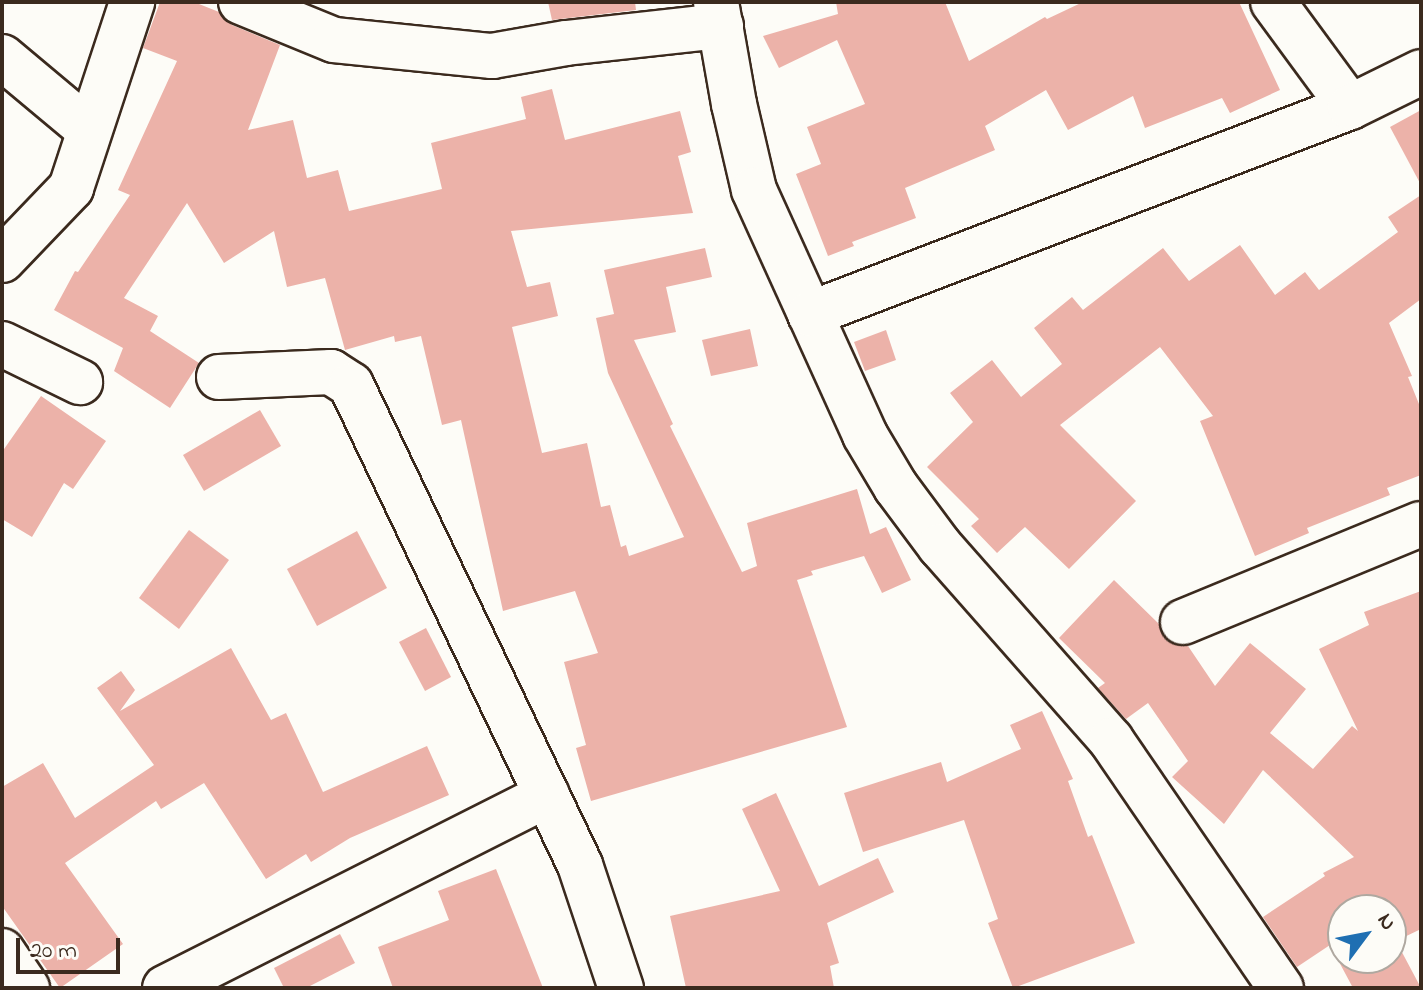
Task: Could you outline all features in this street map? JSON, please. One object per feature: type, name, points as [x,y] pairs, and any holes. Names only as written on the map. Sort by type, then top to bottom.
[{"type":"street","points":[[2,260],[71,188],[132,2]]},
{"type":"street","points":[[241,2],[334,40],[492,56],[718,14],[754,190],[865,435],[896,487],[940,546],[1111,740],[1281,988]]},
{"type":"street","points":[[1273,2],[1350,107]]},
{"type":"street","points":[[2,57],[88,129]]},
{"type":"street","points":[[810,314],[1350,107],[1421,72]]},
{"type":"street","points":[[2,344],[80,382]]},
{"type":"street","points":[[219,377],[331,372],[351,385],[580,865],[621,988]]},
{"type":"street","points":[[1183,622],[1421,524]]},
{"type":"street","points":[[165,988],[547,795]]},
{"type":"street","points":[[2,951],[27,988]]},
{"type":"building","points":[[160,2],[194,2],[219,12],[232,25],[280,45],[248,130],[293,120],[307,178],[338,170],[349,211],[442,189],[431,143],[526,119],[521,97],[552,89],[565,140],[680,111],[691,152],[678,156],[693,213],[511,231],[527,287],[550,282],[558,316],[512,327],[542,453],[587,443],[601,507],[610,505],[621,547],[626,545],[629,556],[684,537],[608,373],[596,318],[614,314],[604,270],[705,248],[712,277],[666,287],[676,332],[634,340],[673,424],[670,426],[742,572],[757,566],[747,523],[857,489],[870,534],[886,527],[911,580],[882,593],[864,556],[811,571],[813,575],[797,580],[847,727],[591,801],[576,748],[586,745],[564,662],[598,653],[575,591],[503,611],[461,420],[442,425],[421,336],[395,342],[394,336],[345,350],[325,278],[287,287],[274,231],[224,263],[187,203],[124,298],[158,316],[150,331],[199,363],[170,408],[114,371],[123,348],[54,310],[75,271],[78,272],[130,195],[118,190],[177,61],[143,48]]},
{"type":"building","points":[[548,2],[635,2],[636,10],[552,20]]},
{"type":"building","points":[[836,2],[945,2],[969,61],[1045,17],[1047,19],[1083,2],[1239,2],[1280,90],[1230,113],[1222,98],[1145,128],[1133,96],[1068,130],[1046,90],[985,126],[995,150],[905,188],[916,218],[852,242],[854,246],[828,256],[796,174],[821,164],[807,127],[865,104],[837,40],[779,68],[763,36],[838,14]]},
{"type":"building","points":[[1421,110],[1421,185],[1390,127]]},
{"type":"building","points":[[1421,195],[1421,299],[1389,323],[1412,376],[1408,377],[1421,409],[1421,475],[1387,488],[1390,495],[1307,528],[1309,533],[1255,556],[1200,421],[1213,416],[1160,347],[1060,425],[1136,501],[1069,569],[1025,527],[997,553],[971,526],[979,519],[927,467],[973,422],[950,393],[992,360],[1021,397],[1062,364],[1034,328],[1072,297],[1083,310],[1163,248],[1189,281],[1240,245],[1275,295],[1305,272],[1319,290],[1398,232],[1388,217]]},
{"type":"building","points":[[750,329],[758,366],[711,376],[702,340]]},
{"type":"building","points":[[886,330],[896,360],[865,371],[854,342]]},
{"type":"building","points":[[41,396],[106,441],[73,489],[64,483],[32,537],[2,519],[2,452]]},
{"type":"building","points":[[260,410],[281,446],[204,491],[183,455]]},
{"type":"building","points":[[189,530],[229,560],[179,629],[139,598]]},
{"type":"building","points":[[357,531],[387,588],[317,626],[287,569]]},
{"type":"building","points":[[1114,580],[1159,624],[1167,641],[1188,646],[1215,686],[1250,643],[1306,689],[1270,733],[1313,769],[1352,726],[1358,731],[1319,649],[1369,625],[1364,612],[1421,591],[1421,929],[1407,936],[1407,894],[1327,894],[1327,947],[1297,967],[1263,917],[1325,876],[1323,873],[1354,857],[1263,770],[1224,824],[1172,777],[1188,761],[1148,703],[1126,719],[1098,688],[1105,683],[1059,638]]},
{"type":"building","points":[[426,628],[451,677],[425,691],[399,642]]},
{"type":"building","points":[[231,648],[271,720],[286,713],[323,792],[427,746],[449,795],[350,838],[311,862],[306,854],[266,879],[204,783],[161,809],[156,801],[65,863],[123,944],[60,988],[2,906],[2,787],[43,763],[75,818],[154,765],[97,688],[121,671],[135,690],[120,711]]},
{"type":"building","points":[[1042,711],[1073,779],[1068,781],[1088,837],[1092,835],[1135,943],[1013,988],[988,923],[998,919],[964,820],[863,852],[844,793],[941,762],[947,782],[1021,749],[1010,725]]},
{"type":"building","points":[[776,793],[819,886],[878,858],[894,892],[827,923],[839,963],[830,966],[834,988],[686,988],[670,916],[780,891],[742,809]]},
{"type":"building","points":[[496,869],[543,988],[393,988],[378,947],[449,920],[438,891]]},
{"type":"building","points":[[340,934],[355,963],[306,988],[284,988],[274,968]]},
{"type":"building","points":[[1407,962],[1421,988],[1353,988],[1346,974],[1407,974]]}]
